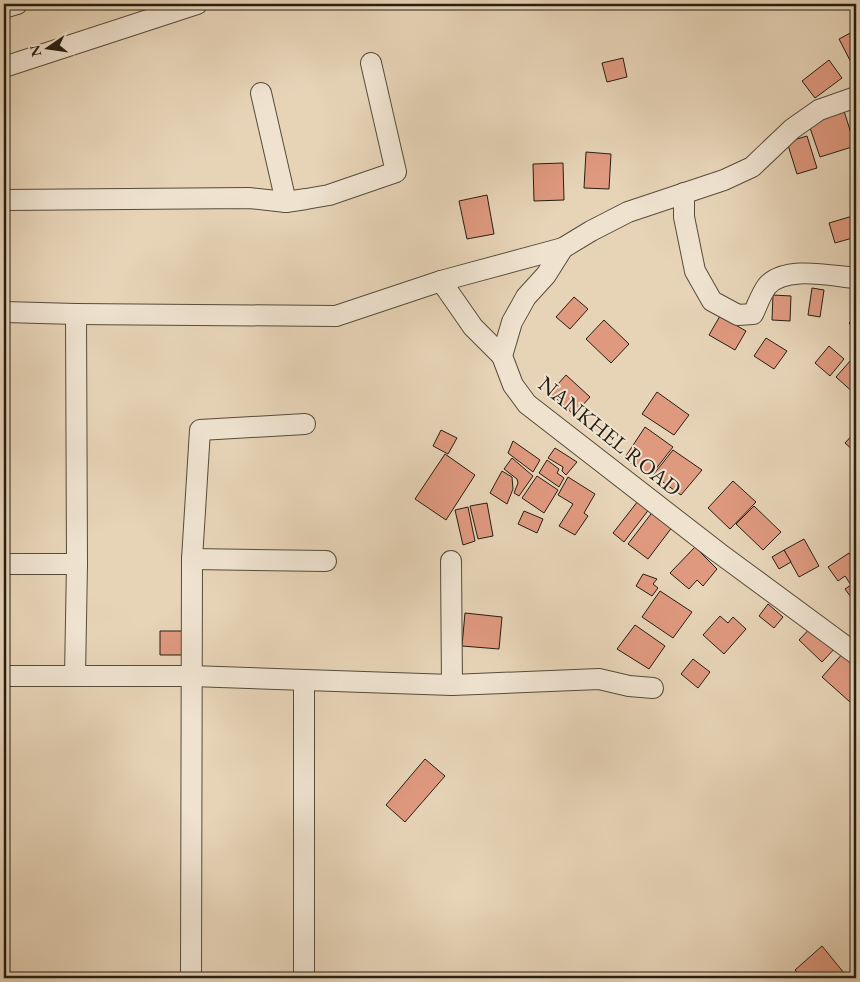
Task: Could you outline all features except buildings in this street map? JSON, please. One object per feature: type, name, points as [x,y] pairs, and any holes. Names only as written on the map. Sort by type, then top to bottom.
[{"type":"street","points":[[4,8],[17,4]]},
{"type":"street","points":[[4,67],[197,4]]},
{"type":"street","points":[[4,200],[249,198],[286,202],[329,195],[396,172],[371,63]]},
{"type":"street","points":[[261,93],[286,202]]},
{"type":"street","points":[[4,312],[336,316],[441,281],[563,248],[628,212],[724,180],[752,167],[792,129],[819,110],[856,97]]},
{"type":"street","points":[[684,193],[684,217],[695,271],[712,301],[738,315],[753,314],[766,287],[780,276],[807,273],[856,278]]},
{"type":"street","points":[[441,281],[473,327],[502,356],[512,322],[526,297],[546,276],[563,248]]},
{"type":"street","points":[[75,676],[77,564],[76,314]]},
{"type":"street","name":"NANKHEL ROAD","points":[[502,356],[513,385],[527,404],[719,552],[856,654]]},
{"type":"street","points":[[191,978],[192,559],[200,430],[305,424]]},
{"type":"street","points":[[192,559],[326,561]]},
{"type":"street","points":[[451,561],[452,685]]},
{"type":"street","points":[[4,564],[77,564]]},
{"type":"street","points":[[4,676],[191,676],[452,685],[599,679],[630,686],[653,688]]},
{"type":"street","points":[[304,681],[304,978]]}]
